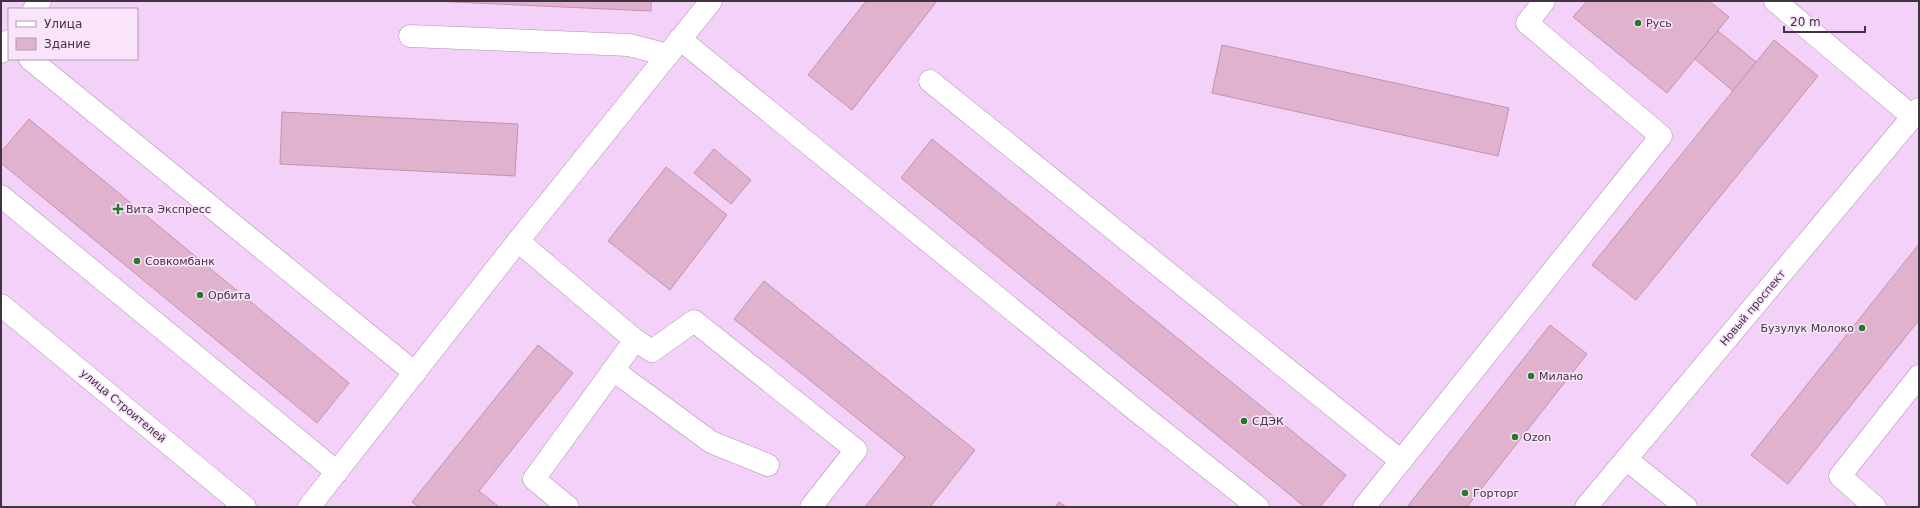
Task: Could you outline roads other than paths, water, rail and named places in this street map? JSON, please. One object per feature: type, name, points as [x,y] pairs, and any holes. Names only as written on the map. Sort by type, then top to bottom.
[{"type":"street","points":[[309,507],[518,241],[711,1]]},
{"type":"street","points":[[1364,507],[1661,136],[1527,23],[1544,1]]},
{"type":"street","points":[[1775,1],[1916,113]]},
{"type":"street","points":[[410,36],[674,47],[1258,507]]},
{"type":"street","points":[[1,52],[8,42]]},
{"type":"street","points":[[31,60],[415,373]]},
{"type":"street","points":[[930,81],[1401,461]]},
{"type":"street","name":"Новый проспект","points":[[1586,507],[1916,113]]},
{"type":"street","points":[[1,196],[337,472]]},
{"type":"street","points":[[518,241],[635,340],[652,351],[694,321],[856,450],[811,507]]},
{"type":"street","name":"улица Строителей","points":[[1,305],[245,507]]},
{"type":"street","points":[[568,507],[534,479],[635,340]]},
{"type":"street","points":[[613,370],[711,442],[768,465]]},
{"type":"street","points":[[1875,507],[1840,476],[1919,376]]},
{"type":"street","points":[[1626,459],[1686,507]]},
{"type":"place","name":"Русь","points":[[1638,23]]},
{"type":"place","name":"Вита Экспресс","points":[[118,209]]},
{"type":"place","name":"Совкомбанк","points":[[137,261]]},
{"type":"place","name":"Орбита","points":[[200,295]]},
{"type":"place","name":"Бузулук Молоко","points":[[1862,328]]},
{"type":"place","name":"Милано","points":[[1531,376]]},
{"type":"place","name":"СДЭК","points":[[1244,421]]},
{"type":"place","name":"Ozon","points":[[1515,437]]},
{"type":"place","name":"Горторг","points":[[1465,493]]}]
